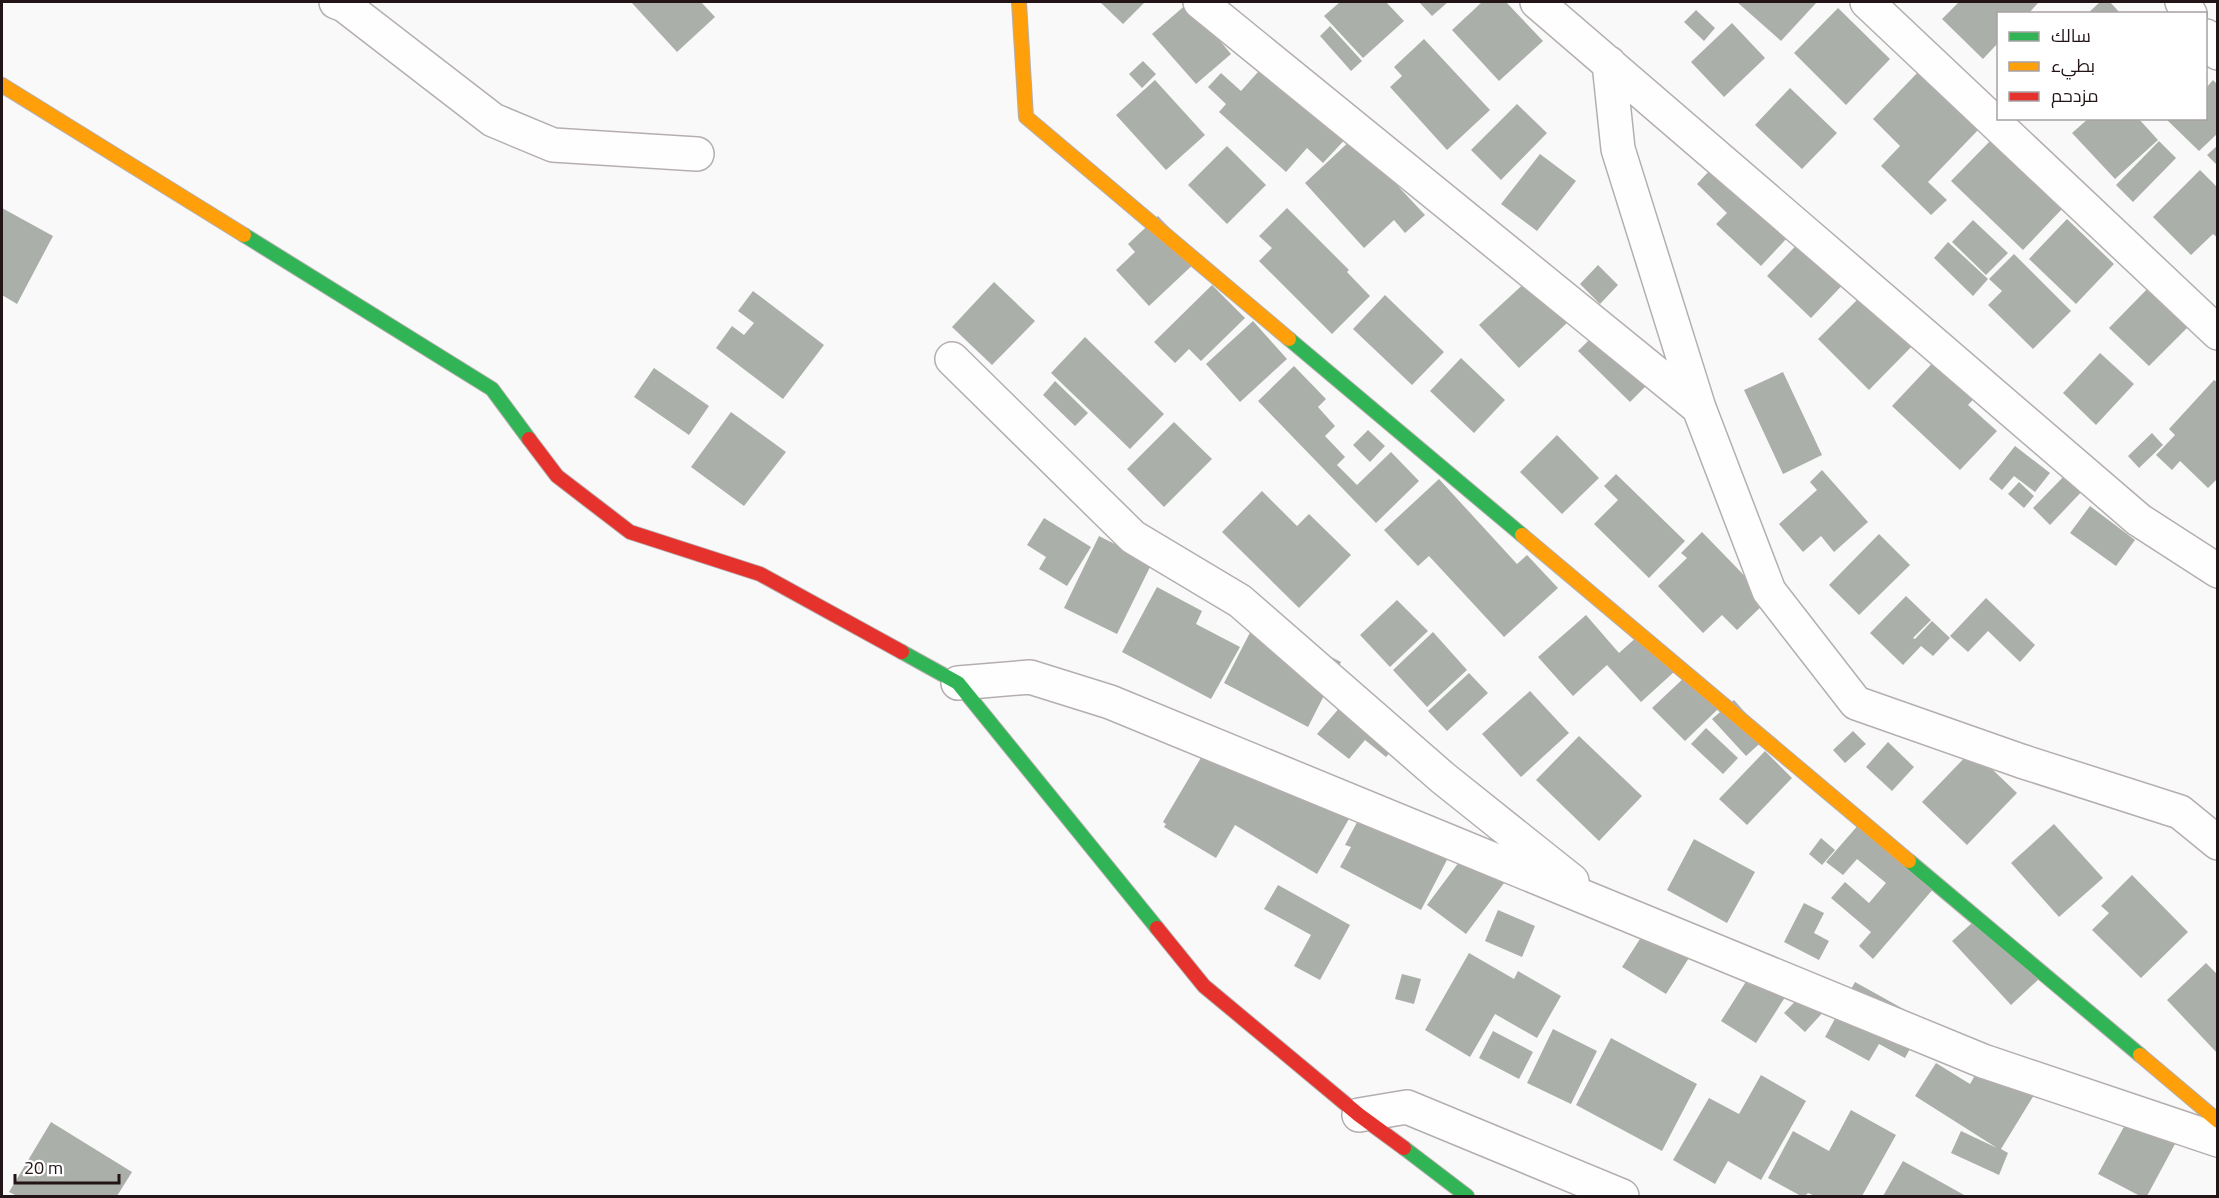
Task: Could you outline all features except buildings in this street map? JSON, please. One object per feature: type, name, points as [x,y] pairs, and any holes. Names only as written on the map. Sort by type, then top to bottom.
[{"type":"street","points":[[336,2],[344,5],[493,120],[554,145],[697,154]]},
{"type":"street","points":[[1019,2],[1026,117],[2217,1121]]},
{"type":"street","points":[[1200,2],[1699,408]]},
{"type":"street","points":[[1537,2],[2139,520],[2217,571]]},
{"type":"street","points":[[1867,2],[2217,333]]},
{"type":"street","points":[[2207,39],[2217,53]]},
{"type":"street","points":[[1609,63],[1618,149],[1699,408],[1769,591],[1856,703],[2021,761],[2180,812],[2217,843]]},
{"type":"street","points":[[2,85],[492,389],[557,476],[630,532],[760,574],[958,683],[1204,986],[1359,1115],[1467,1197]]},
{"type":"street","points":[[952,359],[1133,537],[1240,601],[1443,778],[1602,904]]},
{"type":"street","points":[[958,683],[1030,677],[1110,702],[1983,1061],[2217,1140]]},
{"type":"street","points":[[1359,1115],[1407,1107],[1622,1197]]},
{"type":"traffic: fast","points":[[244,235],[492,389],[529,439]]},
{"type":"traffic: fast","points":[[1289,339],[1522,535]]},
{"type":"traffic: fast","points":[[902,652],[958,683],[1157,928]]},
{"type":"traffic: fast","points":[[1909,861],[2140,1055]]},
{"type":"traffic: fast","points":[[1404,1148],[1467,1196]]},
{"type":"traffic: slow","points":[[1019,2],[1026,117],[1289,339]]},
{"type":"traffic: slow","points":[[2,85],[244,235]]},
{"type":"traffic: slow","points":[[1522,535],[1909,861]]},
{"type":"traffic: slow","points":[[2140,1055],[2218,1121]]},
{"type":"traffic: jam","points":[[529,439],[557,476],[630,532],[760,574],[902,652]]},
{"type":"traffic: jam","points":[[1157,928],[1204,986],[1359,1115],[1404,1148]]}]
